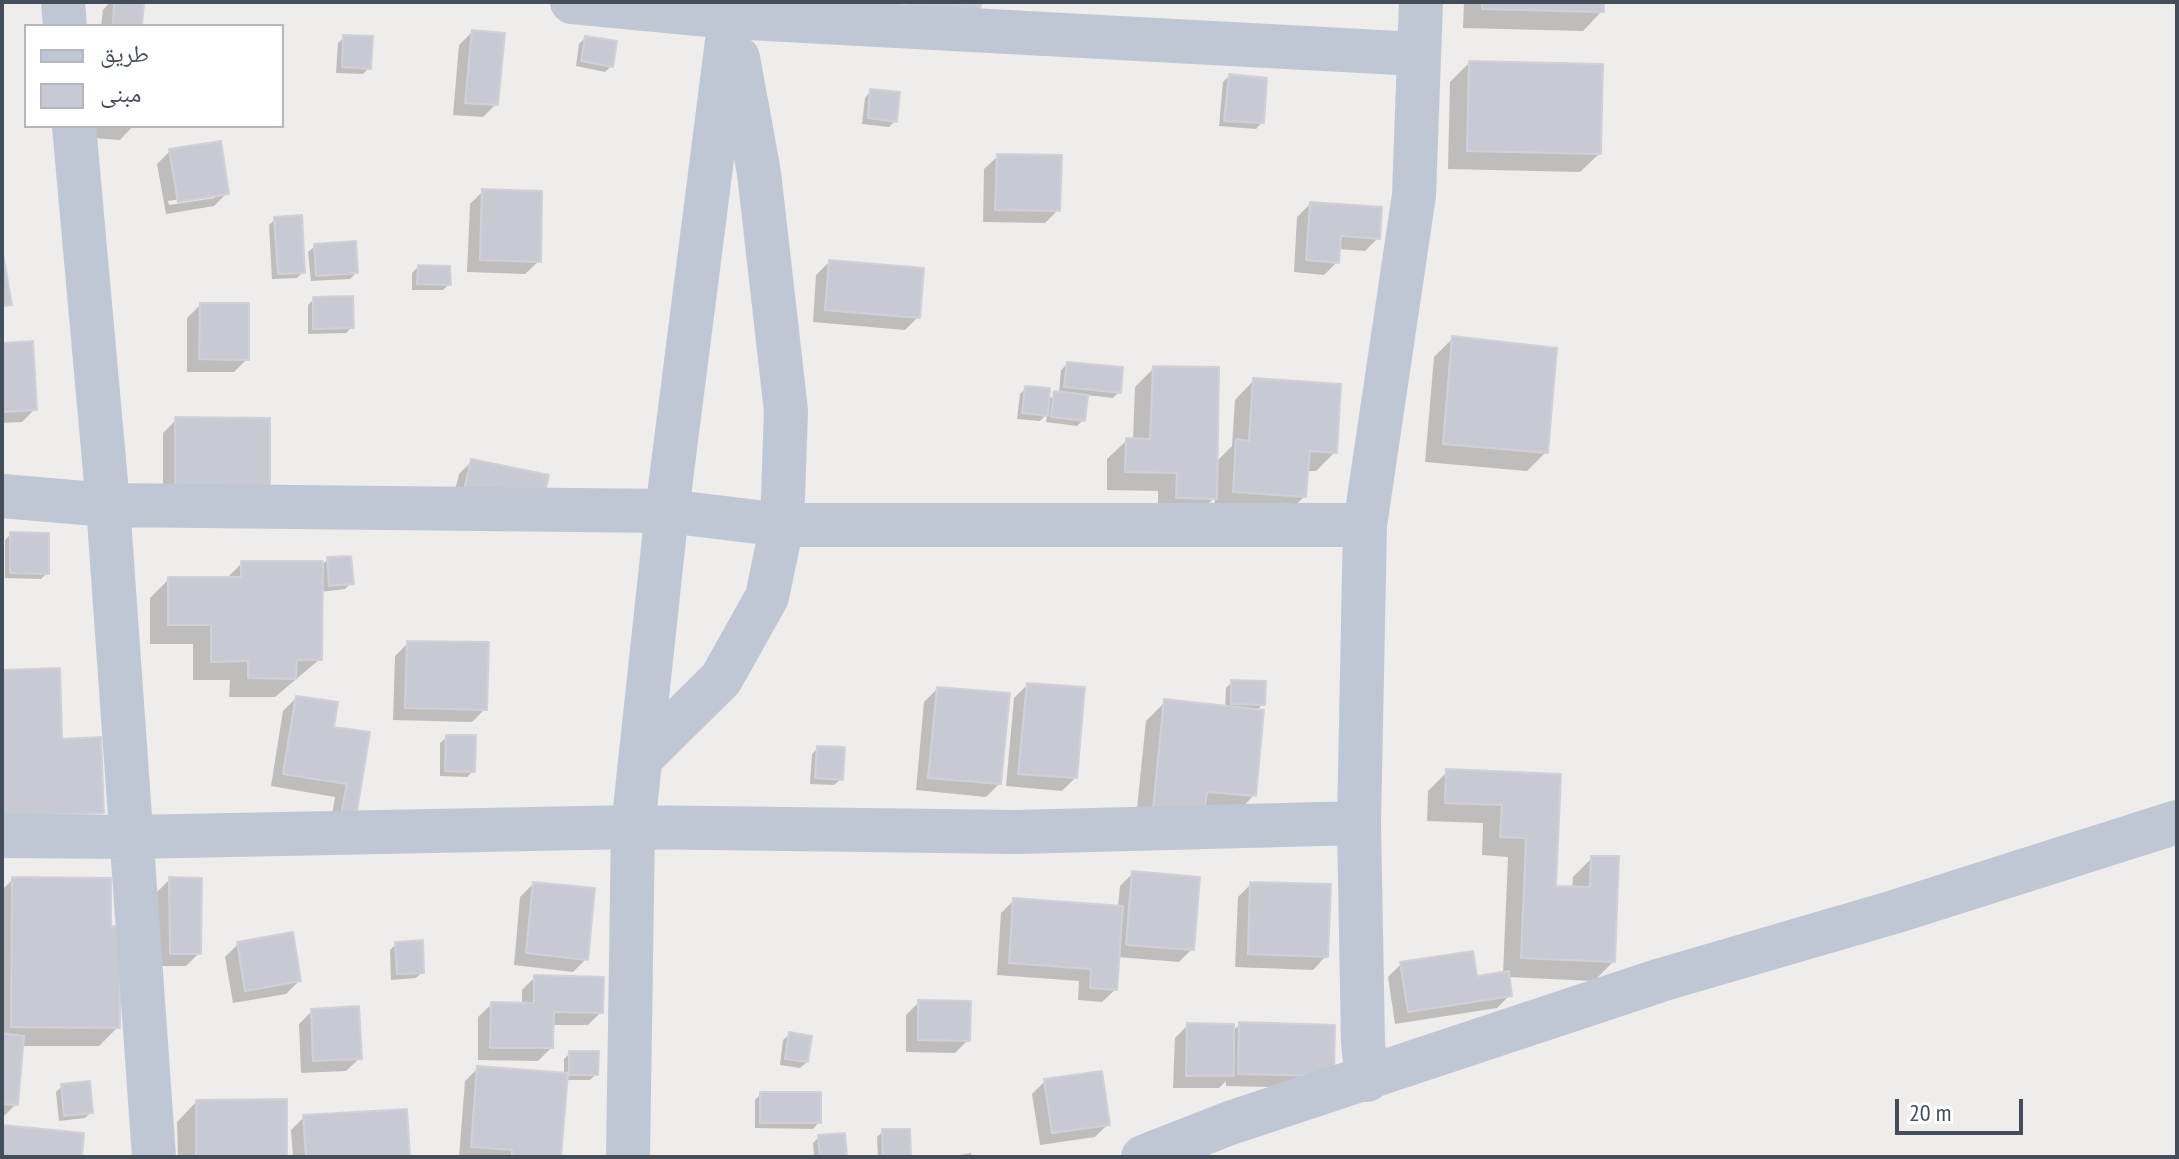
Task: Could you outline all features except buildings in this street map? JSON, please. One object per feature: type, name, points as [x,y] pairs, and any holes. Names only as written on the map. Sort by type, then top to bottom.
[{"type":"street","points":[[63,2],[65,24]]},
{"type":"street","points":[[572,2],[731,9],[1417,54]]},
{"type":"street","points":[[1367,1080],[1363,1043],[1359,823],[1365,525],[1414,195],[1421,2]]},
{"type":"street","points":[[628,1157],[633,827],[667,511],[731,9]]},
{"type":"street","points":[[641,758],[721,679],[767,597],[782,525],[786,411],[759,173],[731,9]]},
{"type":"street","points":[[74,128],[108,505],[154,1157]]},
{"type":"street","points":[[2,496],[108,505],[667,511],[782,525],[1365,525]]},
{"type":"street","points":[[1143,1157],[1230,1123],[1661,980],[1894,912],[2177,822]]},
{"type":"street","points":[[2,836],[131,837],[633,827],[1017,832],[1359,823]]}]
